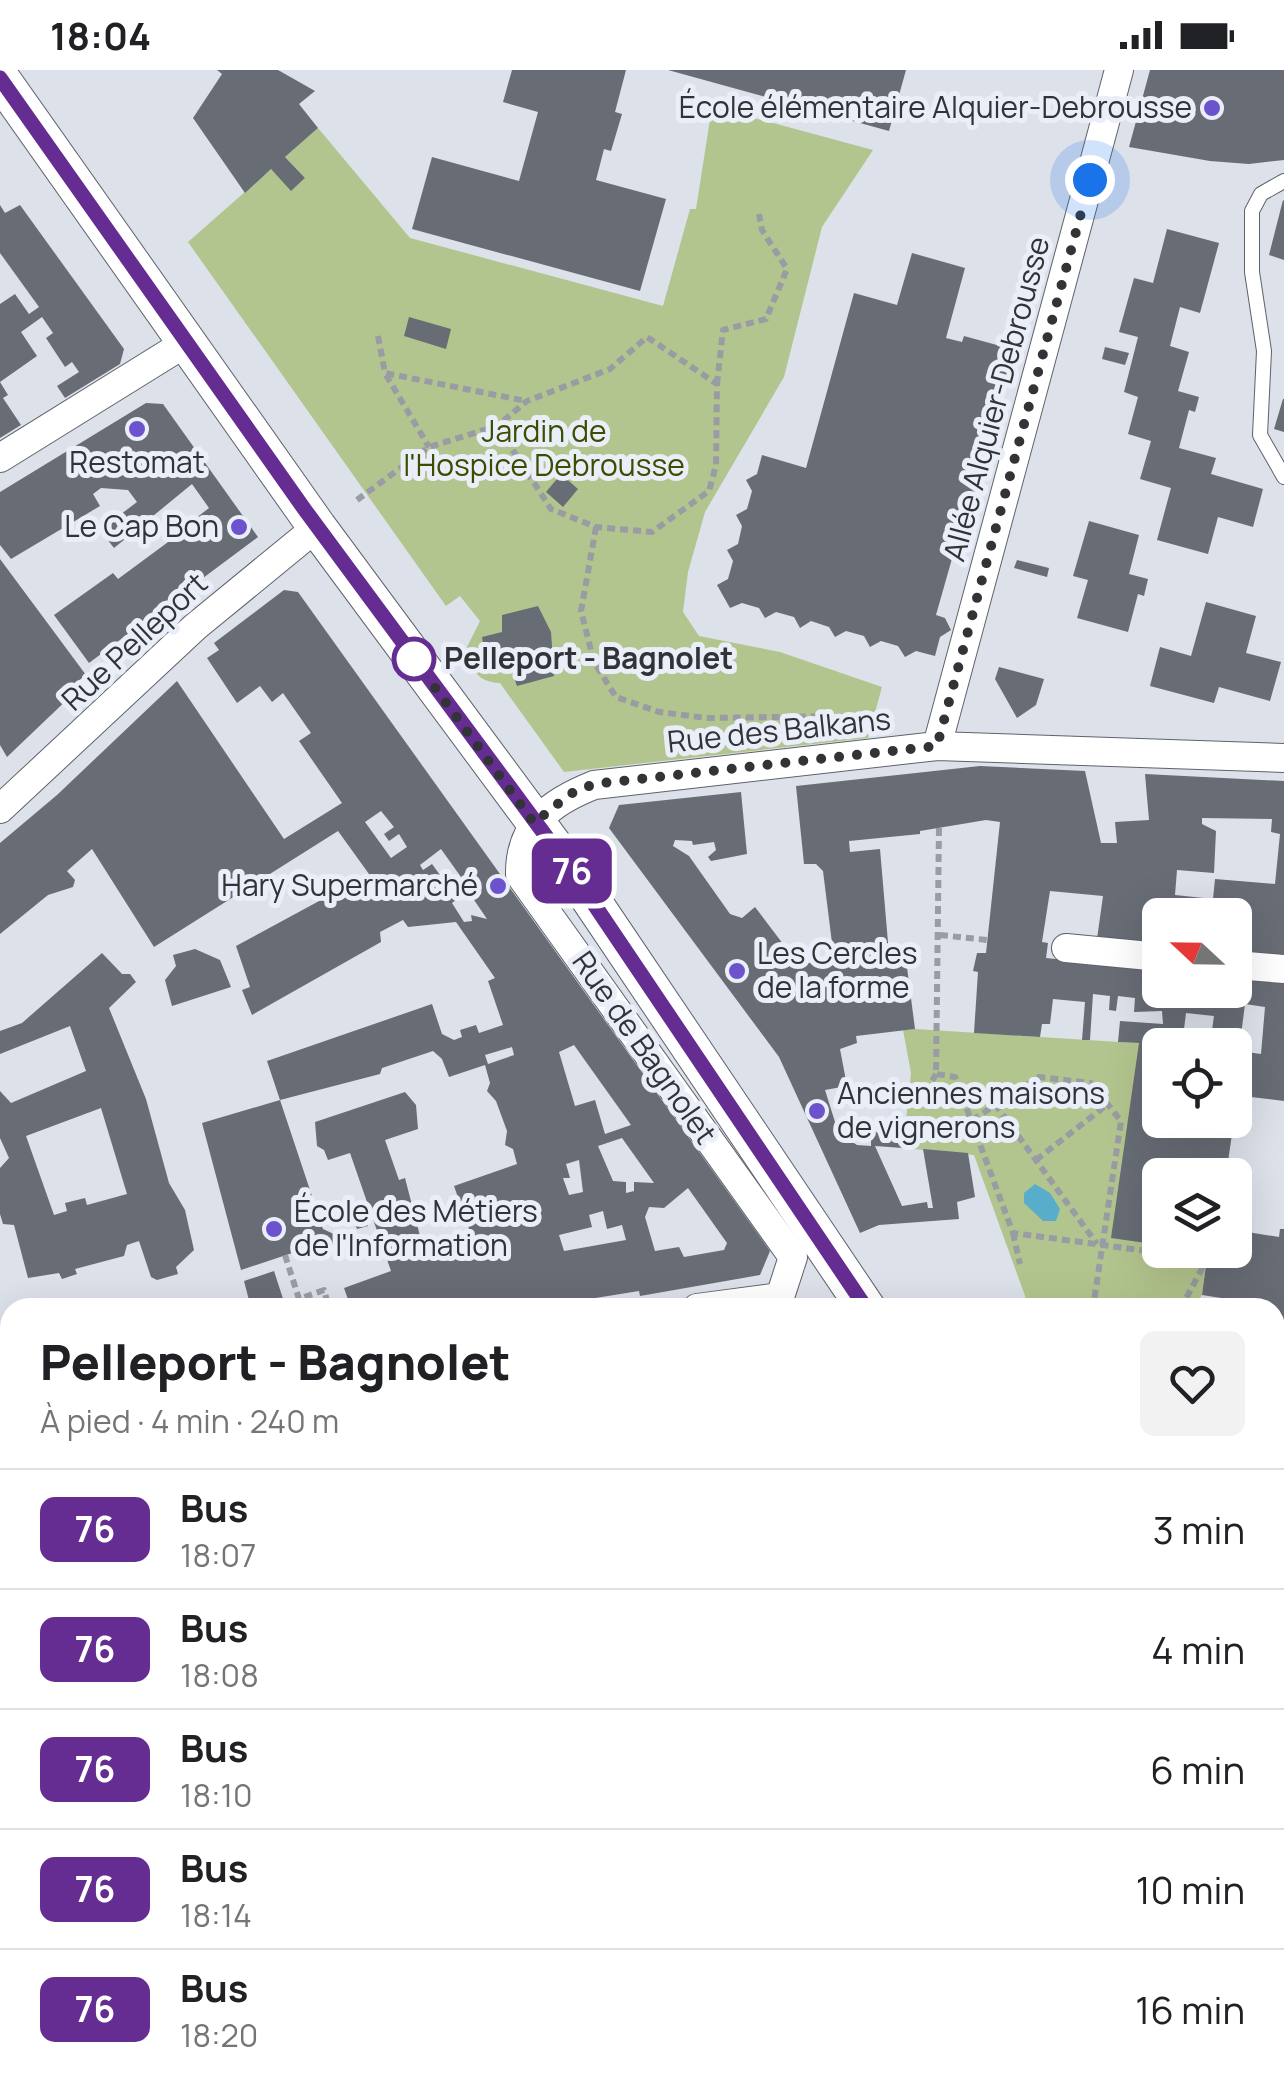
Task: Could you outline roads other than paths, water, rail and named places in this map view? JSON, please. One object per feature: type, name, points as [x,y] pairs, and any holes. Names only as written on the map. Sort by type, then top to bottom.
[{"type":"street","name":"Allée Alquier-Debrousse","points":[[937,746],[1119,70]]},
{"type":"street","name":"Rue de Bagnolet","points":[[0,78],[318,527],[571,870],[859,1298]]},
{"type":"street","points":[[0,458],[187,342]]},
{"type":"street","name":"Rue Pelleport","points":[[0,809],[195,626],[318,527]]},
{"type":"street","name":"Rue des Balkans","points":[[534,823],[570,794],[594,784],[937,746],[1284,758]]},
{"type":"street","name":"Rue de Bagnolet","points":[[534,823],[520,849],[520,875],[793,1257],[780,1296],[766,1298]]},
{"type":"street","points":[[1066,948],[1142,955]]},
{"type":"street","points":[[1252,966],[1284,969]]},
{"type":"lane","points":[[1284,181],[1262,194],[1252,211],[1252,272],[1264,351],[1260,435],[1284,477]]},
{"type":"water","points":[[1035,1184],[1050,1193],[1060,1209],[1056,1221],[1043,1221],[1024,1203],[1024,1193]]},
{"type":"place","name":"École élémentaire Alquier-Debrousse","points":[[1212,108]]},
{"type":"place","name":"Restomat","points":[[137,429]]},
{"type":"place","name":"Le Cap Bon","points":[[239,527]]},
{"type":"place","name":"Pelleport - Bagnolet","points":[[414,659]]},
{"type":"place","name":"Hary Supermarché","points":[[498,886]]},
{"type":"place","name":"Les Cercles de la forme","points":[[737,971]]},
{"type":"place","name":"Anciennes maisons de vignerons","points":[[817,1111]]},
{"type":"place","name":"École des Métiers de l'Information","points":[[274,1229]]},
{"type":"park label","name":"Jardin de l'Hospice Debrousse","points":[[544,449]]}]
